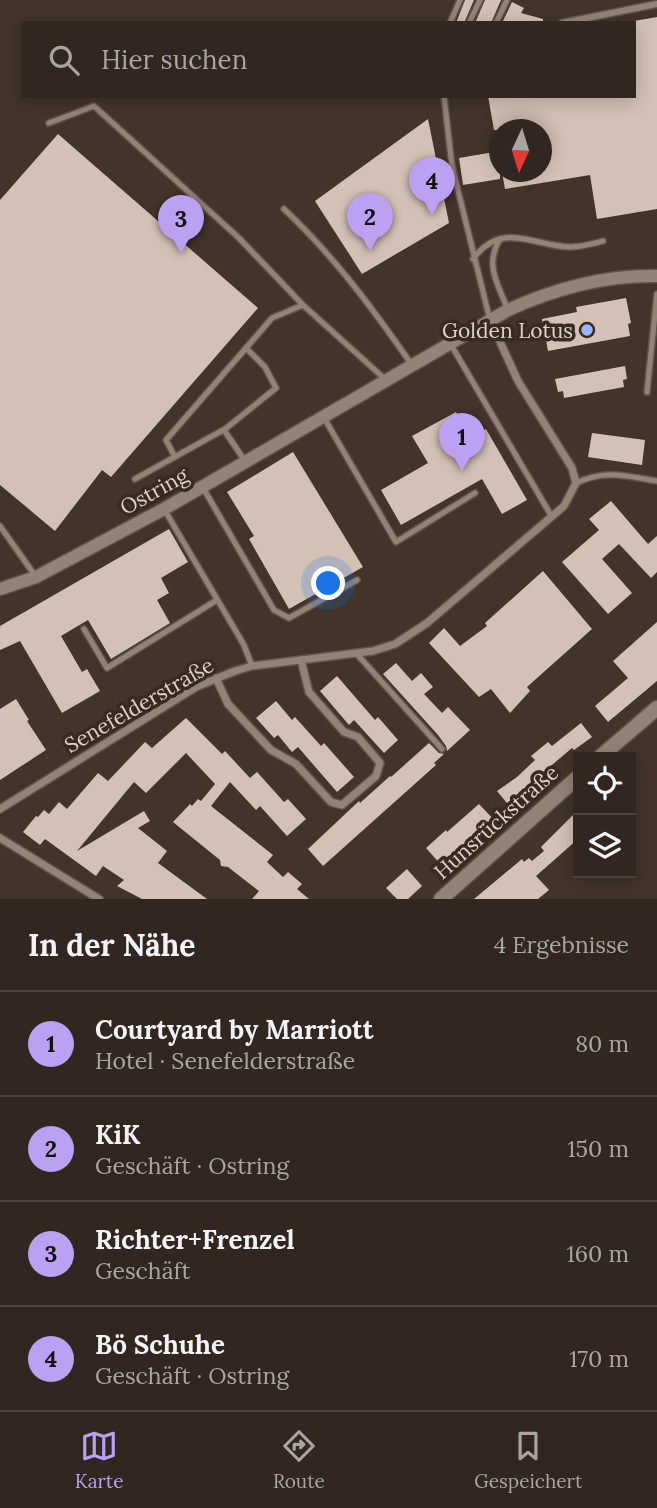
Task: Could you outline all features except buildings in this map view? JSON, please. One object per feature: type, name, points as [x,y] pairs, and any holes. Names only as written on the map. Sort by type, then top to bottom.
[{"type":"main road","points":[[606,752],[657,708]]},
{"type":"main road","name":"Hunsrückstraße","points":[[441,899],[573,781]]},
{"type":"street","points":[[572,21],[656,4]]},
{"type":"street","name":"Ostring","points":[[0,589],[36,577],[164,509],[508,310],[579,284],[657,276]]},
{"type":"street","points":[[490,320],[518,381],[566,456],[576,483]]},
{"type":"street","name":"Senefelderstraße","points":[[0,809],[196,687],[216,678],[252,666],[382,649],[417,630],[552,517],[570,498],[576,483]]},
{"type":"street","points":[[216,678],[228,704],[271,750],[296,764],[331,802],[342,805],[376,776],[380,763],[358,737],[344,732],[309,692],[301,660]]},
{"type":"street","points":[[0,838],[99,899]]},
{"type":"lane","points":[[451,21],[460,0]]},
{"type":"lane","points":[[471,21],[480,0]]},
{"type":"lane","points":[[497,21],[507,0]]},
{"type":"lane","points":[[444,98],[452,166],[490,320]]},
{"type":"lane","points":[[49,123],[94,106],[239,239],[303,304],[386,380]]},
{"type":"lane","points":[[284,209],[358,288],[412,365]]},
{"type":"lane","points":[[473,259],[481,249],[500,239],[516,237],[571,247],[603,241]]},
{"type":"lane","points":[[500,239],[493,251],[492,267],[508,310]]},
{"type":"lane","points":[[647,392],[657,295]]},
{"type":"lane","points":[[175,457],[166,440],[272,318],[303,304]]},
{"type":"lane","points":[[450,343],[552,517]]},
{"type":"lane","points":[[135,479],[225,429],[275,388],[265,367],[246,348]]},
{"type":"lane","points":[[323,416],[396,542],[475,493]]},
{"type":"lane","points":[[225,429],[245,462]]},
{"type":"lane","points":[[576,483],[609,474],[657,481]]},
{"type":"lane","points":[[202,486],[274,610],[289,618],[357,580]]},
{"type":"lane","points":[[164,509],[244,645],[252,666]]},
{"type":"lane","points":[[0,526],[36,577]]},
{"type":"lane","points":[[84,629],[107,668],[217,600]]},
{"type":"lane","points":[[356,653],[442,749]]},
{"type":"place","name":"Bö Schuhe","points":[[432,215]]},
{"type":"place","name":"KiK","points":[[370,251]]},
{"type":"place","name":"Richter+Frenzel","points":[[181,253]]},
{"type":"place","name":"Golden Lotus","points":[[587,330]]},
{"type":"place","name":"Courtyard by Marriott","points":[[462,471]]}]
